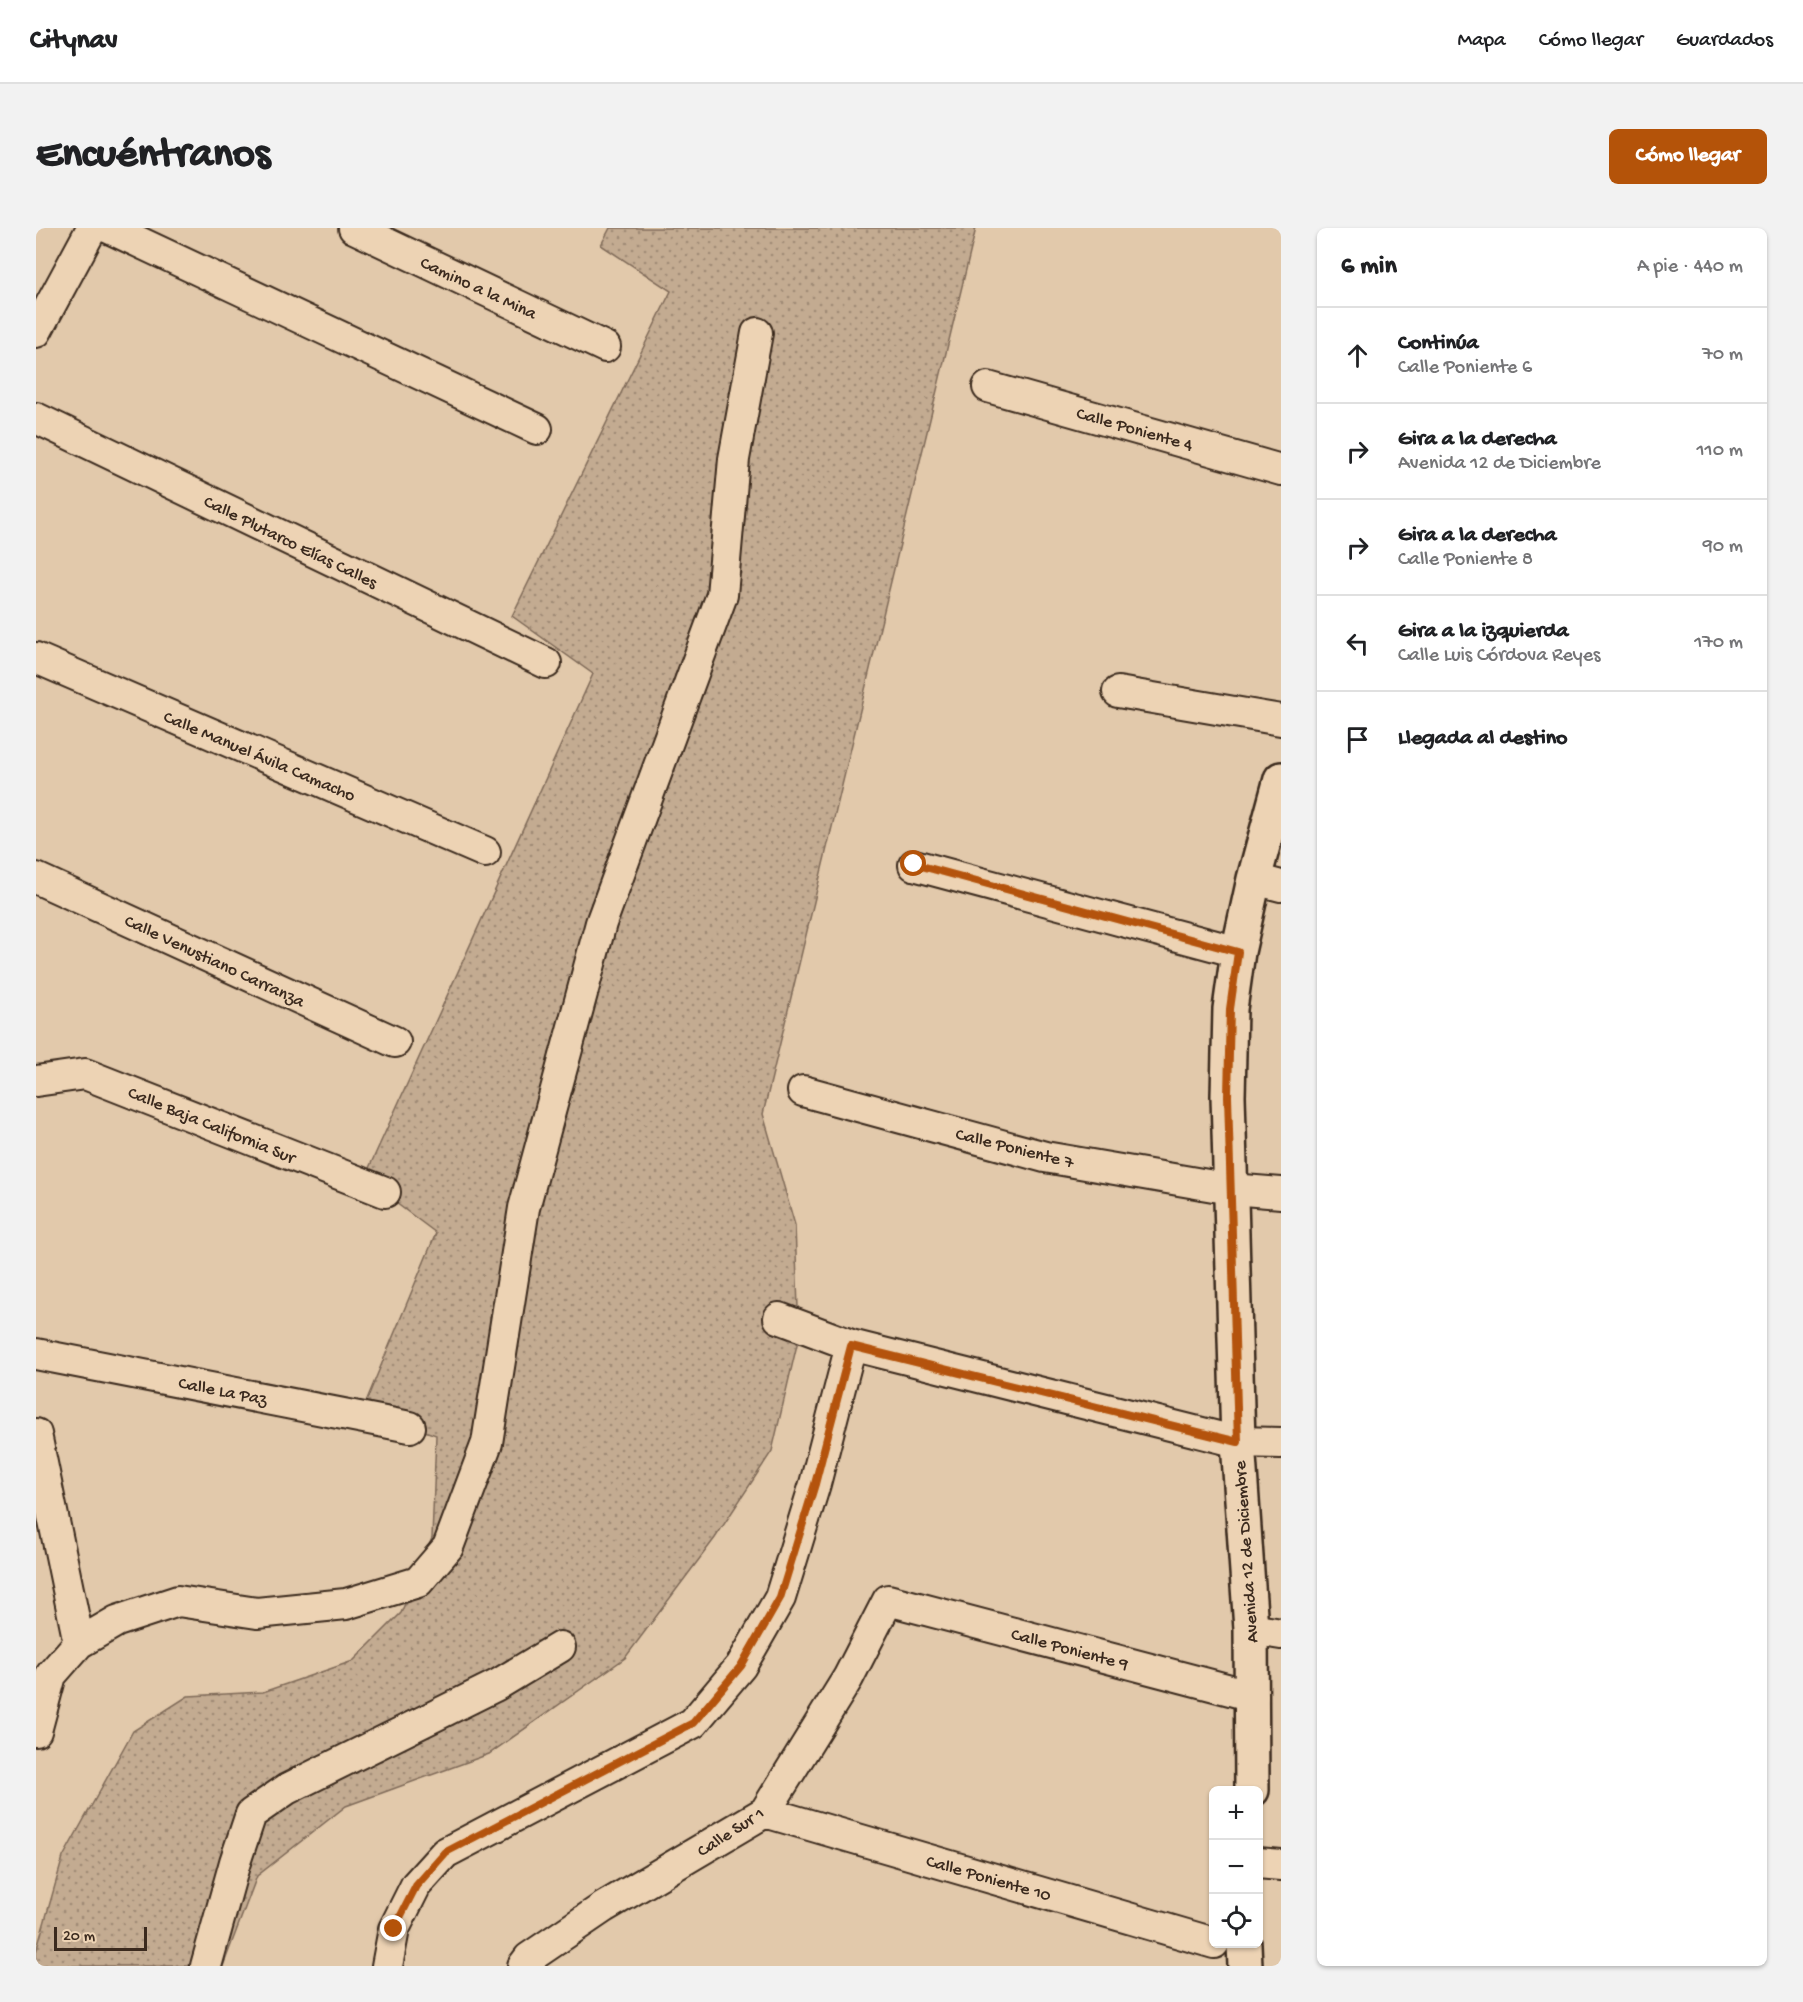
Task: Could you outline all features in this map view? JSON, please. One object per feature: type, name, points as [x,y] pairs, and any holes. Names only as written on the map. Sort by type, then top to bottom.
[{"type":"street","points":[[36,332],[92,228]]},
{"type":"street","points":[[109,228],[537,429]]},
{"type":"street","name":"Camino a la Mina","points":[[354,228],[605,347]]},
{"type":"street","points":[[36,1731],[51,1675],[79,1643],[117,1621],[178,1601],[257,1613],[346,1604],[418,1581],[448,1547],[488,1443],[524,1208],[601,923],[722,595],[734,459],[757,333]]},
{"type":"street","name":"Calle Poniente 4","points":[[988,387],[1281,470]]},
{"type":"street","name":"Calle Plutarco Elías Calles","points":[[36,418],[546,663]]},
{"type":"street","name":"Calle Manuel Ávila Camacho","points":[[36,658],[485,852]]},
{"type":"street","points":[[1118,692],[1281,720]]},
{"type":"street","name":"Avenida 12 de Diciembre","points":[[1252,1786],[1252,1696],[1266,1631],[1238,1442],[1228,1096],[1230,1009],[1238,952],[1268,883],[1281,779]]},
{"type":"street","points":[[914,864],[1238,952]]},
{"type":"street","name":"Calle Venustiano Carranza","points":[[36,878],[395,1042]]},
{"type":"street","name":"Calle Baja California Sur","points":[[36,1081],[85,1074],[385,1192]]},
{"type":"street","name":"Calle Poniente 7","points":[[803,1091],[1045,1158],[1231,1188],[1281,1192]]},
{"type":"street","points":[[779,1318],[851,1346],[1238,1442],[1281,1443]]},
{"type":"street","points":[[387,1966],[394,1929],[416,1886],[446,1852],[693,1723],[741,1666],[780,1598],[815,1484],[851,1346]]},
{"type":"street","name":"Calle La Paz","points":[[36,1354],[410,1427]]},
{"type":"street","points":[[36,1434],[79,1643]]},
{"type":"street","name":"Calle Poniente 9","points":[[888,1600],[1252,1696]]},
{"type":"street","name":"Calle Sur 1","points":[[523,1966],[529,1958],[604,1907],[765,1812],[848,1678],[888,1600]]},
{"type":"street","points":[[206,1966],[251,1814],[287,1788],[497,1685],[560,1647]]},
{"type":"street","name":"Calle Poniente 10","points":[[765,1812],[1233,1949]]},
{"type":"street","points":[[1263,1863],[1281,1865]]},
{"type":"shaded area","points":[[610,228],[976,228],[763,1114],[795,1225],[799,1336],[772,1451],[715,1538],[625,1658],[489,1754],[346,1806],[257,1876],[223,1966],[36,1966],[36,1952],[63,1857],[133,1731],[188,1696],[263,1692],[353,1661],[401,1613],[432,1538],[436,1435],[363,1409],[436,1233],[364,1179],[593,674],[512,616],[671,291],[601,245]]},
{"type":"route","points":[[394,1929],[416,1886],[446,1852],[693,1723],[741,1666],[780,1598],[815,1484],[851,1346],[1238,1442],[1228,1096],[1230,1009],[1238,952],[914,864]]}]
